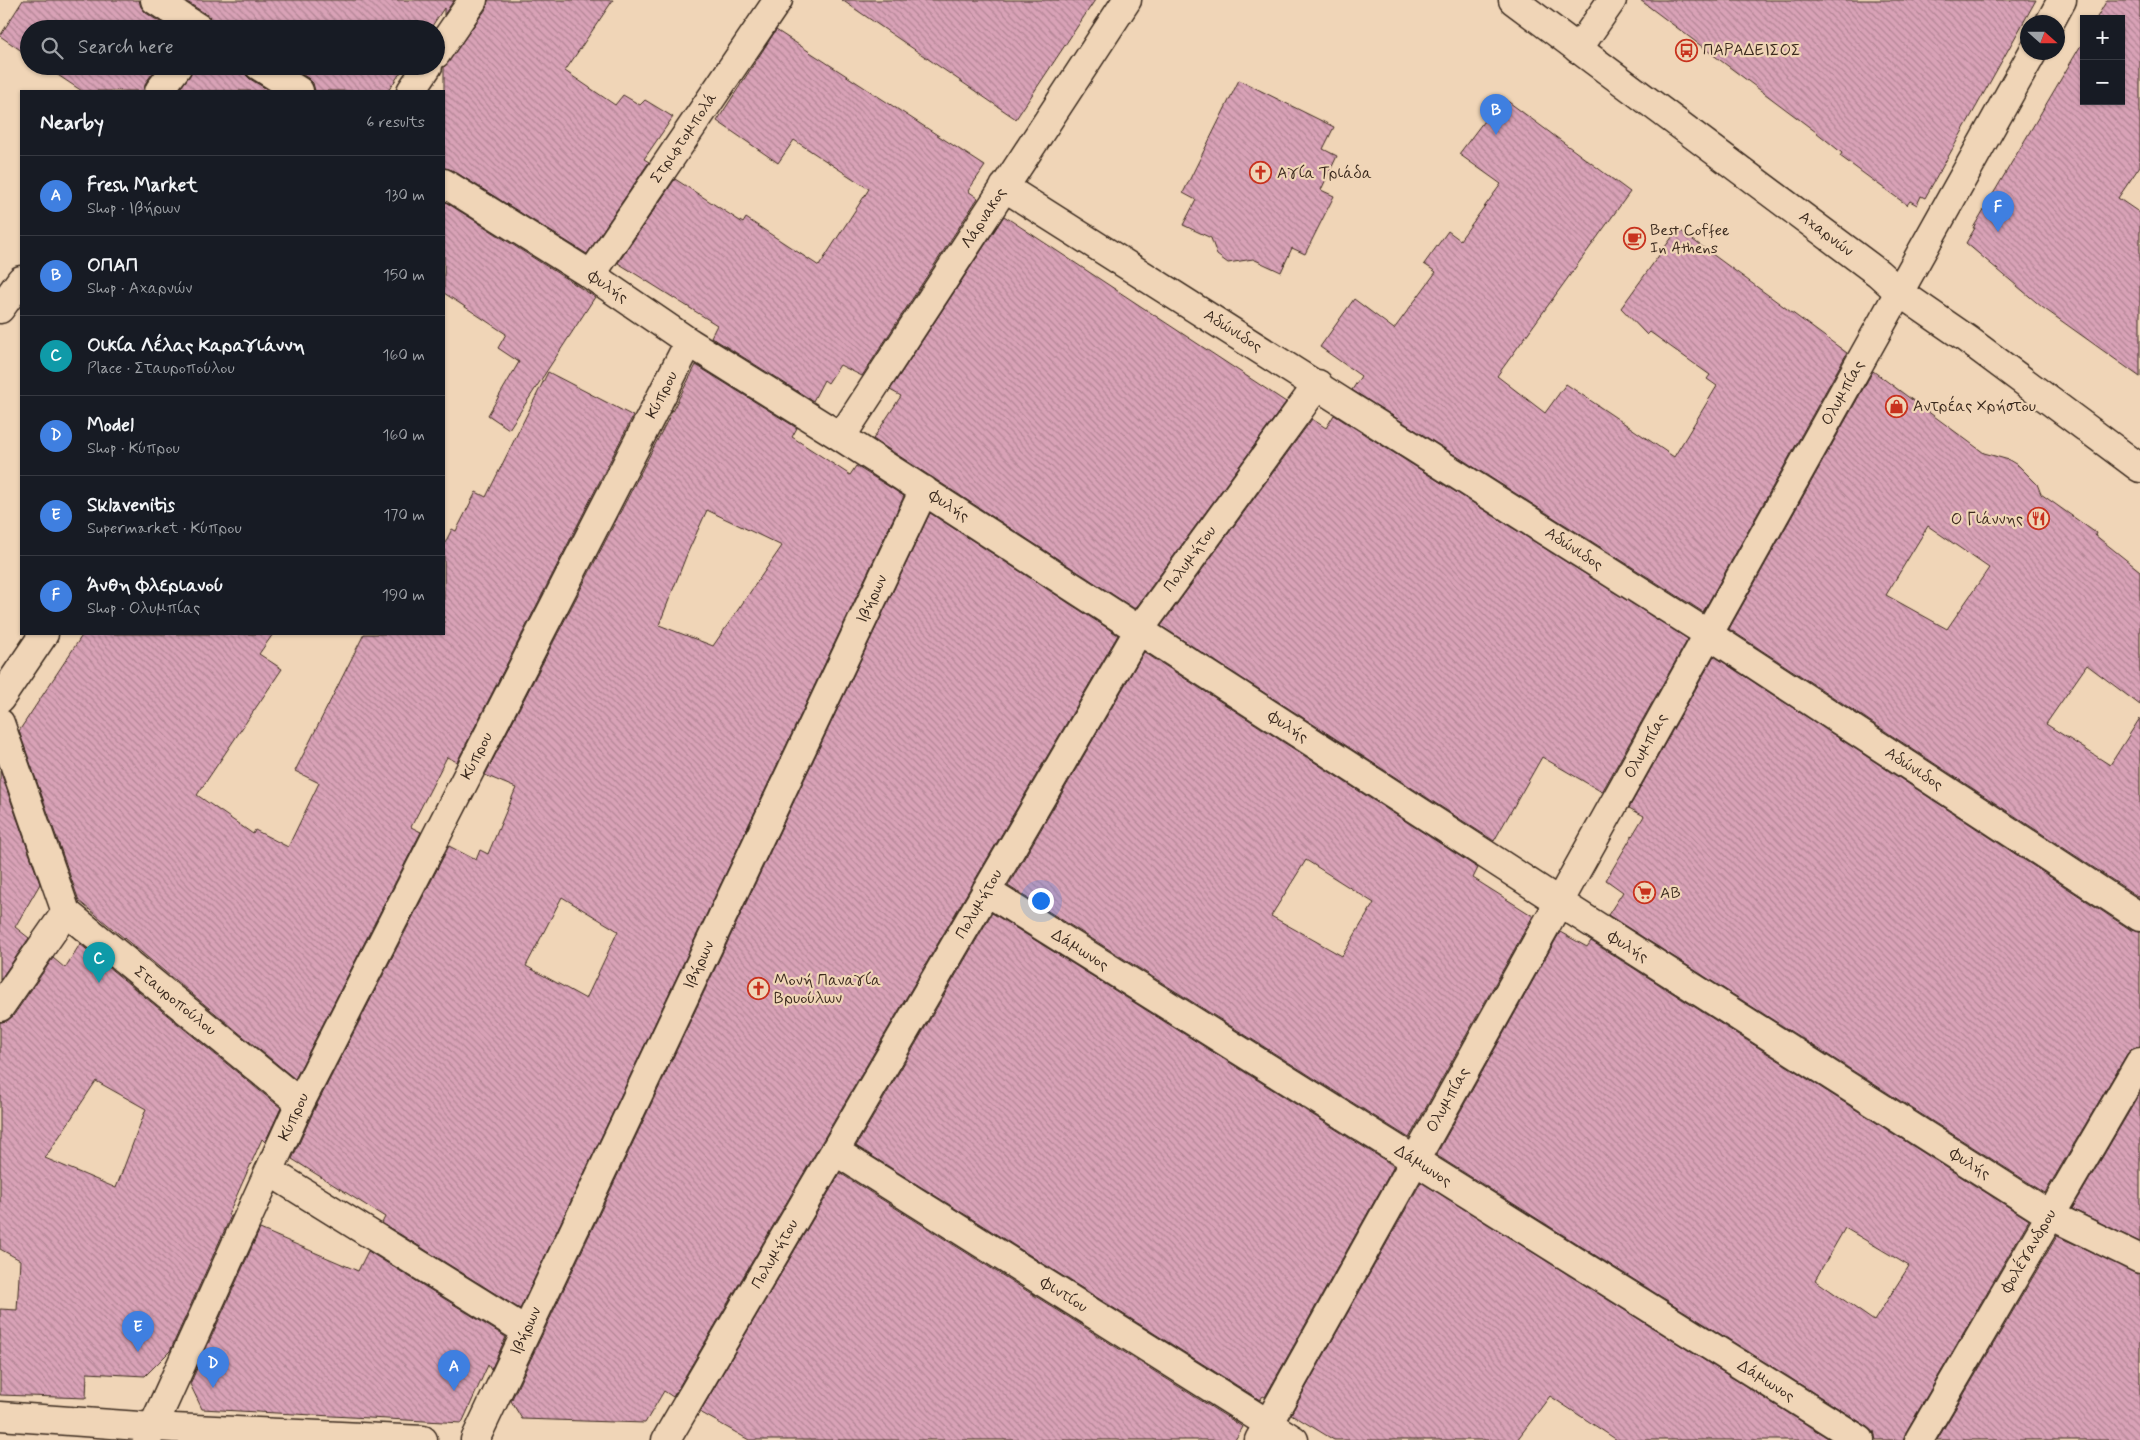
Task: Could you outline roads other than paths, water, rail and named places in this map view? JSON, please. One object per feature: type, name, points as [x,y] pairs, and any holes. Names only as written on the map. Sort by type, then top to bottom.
[{"type":"street","points":[[155,0],[186,20]]},
{"type":"street","points":[[445,41],[473,0]]},
{"type":"street","name":"Στριφτομπολά","points":[[591,275],[778,0]]},
{"type":"street","name":"Λάρνακος","points":[[842,437],[1127,0]]},
{"type":"street","name":"Αχαρνών","points":[[1513,0],[1878,273],[1899,292],[1967,339],[2140,468]]},
{"type":"street","points":[[1578,49],[1612,0]]},
{"type":"street","points":[[2054,15],[2062,0]]},
{"type":"street","name":"Ολυμπίας","points":[[1263,1432],[2029,60]]},
{"type":"street","points":[[160,90],[171,75]]},
{"type":"street","points":[[273,75],[297,90]]},
{"type":"street","points":[[412,90],[422,75]]},
{"type":"street","name":"Φυλής","points":[[445,183],[591,275],[689,342],[842,437],[1559,902],[2050,1215],[2140,1258]]},
{"type":"street","name":"Αδώνιδος","points":[[1004,187],[1318,384],[1708,634],[2140,917]]},
{"type":"street","points":[[0,309],[20,281]]},
{"type":"street","name":"Κύπρου","points":[[150,1434],[300,1103],[689,342]]},
{"type":"street","name":"Πολυμήτου","points":[[666,1440],[1139,630],[1318,384]]},
{"type":"street","name":"Ιβήρων","points":[[475,1440],[924,490]]},
{"type":"street","points":[[0,699],[43,635]]},
{"type":"street","points":[[0,723],[66,912],[0,1005]]},
{"type":"street","name":"Δάμωνος","points":[[986,891],[1860,1440]]},
{"type":"street","name":"Σταυροπούλου","points":[[66,912],[300,1103]]},
{"type":"street","name":"Φολέγανδρου","points":[[1919,1440],[2140,1062]]},
{"type":"street","name":"Φιντίου","points":[[835,1151],[1263,1432],[1294,1440]]},
{"type":"street","points":[[269,1171],[526,1332]]},
{"type":"street","points":[[0,1416],[150,1434],[423,1440]]},
{"type":"place","name":"ΠΑΡΑΔΕΙΣΟΣ","points":[[1687,50]]},
{"type":"place","name":"ΟΠΑΠ","points":[[1496,135]]},
{"type":"place","name":"Αγία Τριάδα","points":[[1261,173]]},
{"type":"place","name":"Άνθη Φλεριανού","points":[[1998,232]]},
{"type":"place","name":"Best Coffee In Athens","points":[[1634,239]]},
{"type":"place","name":"Αντρέας Χρήστου","points":[[1897,406]]},
{"type":"place","name":"Ο Γιάννης","points":[[2039,519]]},
{"type":"place","name":"AB","points":[[1644,893]]},
{"type":"place","name":"Οικία Λέλας Καραγιάννη","points":[[99,983]]},
{"type":"place","name":"Μονή Παναγία Βρυούλων","points":[[758,989]]},
{"type":"place","name":"Sklavenitis","points":[[138,1352]]},
{"type":"place","name":"Model","points":[[213,1388]]},
{"type":"place","name":"Fresh Market","points":[[454,1391]]}]
